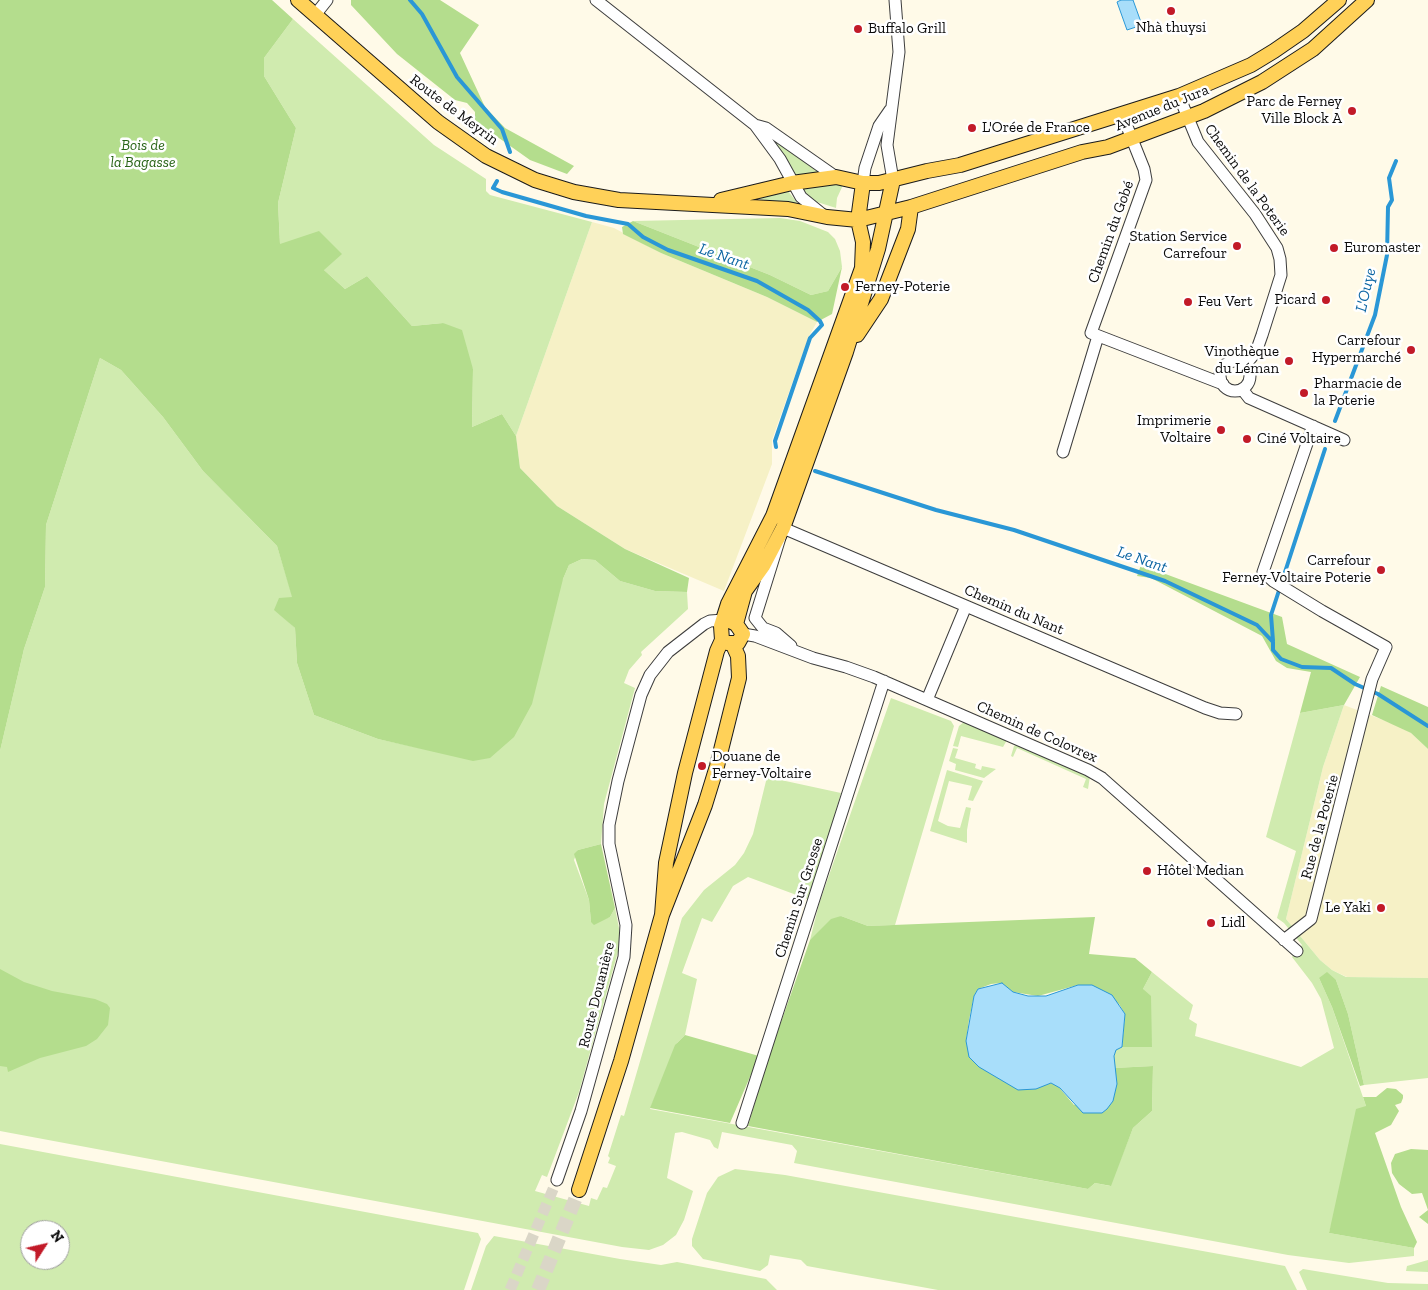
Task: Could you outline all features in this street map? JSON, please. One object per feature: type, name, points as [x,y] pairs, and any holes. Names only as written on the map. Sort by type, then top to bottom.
[{"type":"main road","name":"Route de Meyrin","points":[[298,0],[438,122],[466,143],[516,172],[556,187],[598,197],[641,202],[788,209],[826,217],[858,220],[885,214]]},
{"type":"main road","name":"Avenue du Jura","points":[[863,183],[893,180],[926,171],[960,165],[1179,96],[1251,65],[1267,56],[1303,31],[1339,0]]},
{"type":"main road","name":"Avenue du Jura","points":[[885,214],[911,208],[1082,152],[1108,147],[1187,118],[1283,70],[1334,32],[1367,0]]},
{"type":"main road","name":"Route de Meyrin","points":[[705,204],[792,183],[836,177],[863,183]]},
{"type":"main road","points":[[579,1190],[610,1096],[662,915],[705,805],[719,758],[739,678],[738,656],[721,632],[734,626],[745,591],[763,566],[783,528],[846,352],[876,257],[893,180]]},
{"type":"main road","points":[[662,915],[666,863],[685,773],[716,651],[728,642],[741,640],[734,626],[728,604],[773,516],[809,409],[857,281],[864,253],[858,220],[863,183]]},
{"type":"main road","points":[[846,352],[881,299],[908,229],[911,208]]},
{"type":"street","points":[[316,15],[327,0]]},
{"type":"street","points":[[596,0],[755,125],[780,159],[792,183],[805,202],[826,217]]},
{"type":"street","points":[[893,180],[887,145],[890,110],[896,84],[899,52],[895,0]]},
{"type":"street","name":"Chemin de la Poterie","points":[[1179,96],[1202,149],[1255,214],[1277,248],[1280,259],[1281,275],[1262,335],[1256,352],[1245,365]]},
{"type":"street","points":[[863,183],[879,126],[890,110]]},
{"type":"street","name":"Chemin du Gobé","points":[[1062,452],[1095,334],[1146,180],[1144,169],[1122,114]]},
{"type":"street","points":[[755,125],[766,128],[836,177]]},
{"type":"street","points":[[1095,334],[1223,384],[1230,390],[1242,390],[1249,382],[1250,377],[1245,365],[1234,361],[1227,363],[1220,375],[1223,384]]},
{"type":"street","points":[[1242,390],[1249,398],[1344,440]]},
{"type":"street","name":"Rue de la Poterie","points":[[1284,940],[1311,919],[1368,703],[1372,679],[1386,647],[1286,589],[1263,572],[1313,426]]},
{"type":"street","points":[[783,528],[755,618],[763,628],[776,633],[798,652]]},
{"type":"street","name":"Chemin du Nant","points":[[783,528],[1205,708],[1220,713],[1236,714]]},
{"type":"street","points":[[927,700],[966,606]]},
{"type":"street","name":"Route Douanière","points":[[557,1180],[582,1110],[624,957],[626,925],[610,851],[609,825],[618,781],[642,695],[650,675],[668,652],[704,624],[710,621],[734,626]]},
{"type":"street","name":"Chemin de Colovrex","points":[[734,626],[798,652],[846,666],[884,681],[1016,737],[1102,778],[1297,951]]},
{"type":"street","name":"Chemin Sur Grosse","points":[[742,1123],[884,681]]},
{"type":"shaded area","points":[[592,222],[614,228],[661,253],[767,297],[817,322],[809,336],[772,440],[772,464],[724,591],[625,549],[557,506],[520,468],[516,436]]},
{"type":"shaded area","points":[[1344,705],[1396,725],[1411,733],[1428,749],[1428,978],[1347,977],[1332,970],[1320,960],[1286,919],[1323,767]]},
{"type":"green space","name":"Bois de la Bagasse","points":[[0,0],[272,0],[293,19],[264,58],[264,76],[296,128],[278,203],[280,244],[319,231],[342,254],[324,270],[345,289],[367,276],[412,326],[443,323],[462,330],[473,369],[472,427],[502,414],[516,436],[520,468],[557,506],[625,549],[689,578],[687,592],[655,591],[620,581],[595,560],[582,559],[569,565],[563,579],[532,704],[514,737],[490,758],[473,761],[378,739],[314,715],[297,663],[295,628],[274,610],[279,598],[292,597],[277,546],[203,471],[163,417],[121,370],[100,358],[46,525],[45,587],[24,649],[0,751]]},
{"type":"green space","points":[[351,0],[440,0],[479,25],[460,53],[485,107],[505,128],[574,166],[567,174],[530,160],[475,121],[475,112],[467,103],[455,100],[397,54],[351,5]]},
{"type":"green space","points":[[293,19],[434,145],[486,179],[486,191],[490,195],[592,222],[516,436],[502,414],[472,427],[473,369],[443,323],[412,326],[367,276],[345,289],[324,270],[280,244],[278,203],[296,128],[264,76],[264,58]]},
{"type":"green space","points":[[766,132],[823,173],[794,178]]},
{"type":"green space","points":[[832,183],[843,185],[837,198],[836,208],[814,201],[800,187]]},
{"type":"green space","points":[[788,191],[798,204],[758,199],[776,193]]},
{"type":"green space","points":[[780,218],[800,221],[828,232],[835,239],[840,251],[842,267],[828,291],[811,295],[770,275],[633,221]]},
{"type":"green space","points":[[633,221],[770,275],[811,295],[828,291],[842,267],[832,314],[817,322],[767,297],[661,253],[623,234],[622,227]]},
{"type":"green space","points":[[100,358],[121,370],[163,417],[203,471],[277,546],[293,598],[275,609],[295,628],[297,663],[314,715],[378,739],[424,749],[563,579],[569,565],[582,559],[595,560],[620,581],[655,591],[687,592],[688,609],[641,652],[642,655],[629,670],[624,683],[635,688],[604,804],[601,844],[578,850],[574,860],[589,900],[591,922],[610,917],[615,908],[619,928],[619,948],[579,1092],[547,1177],[542,1175],[535,1191],[589,1206],[591,1198],[597,1200],[603,1187],[607,1188],[616,1166],[608,1163],[610,1158],[608,1156],[621,1115],[624,1116],[682,918],[704,890],[735,865],[744,853],[753,834],[767,777],[841,793],[810,900],[748,877],[733,886],[712,922],[702,918],[682,973],[697,979],[685,1035],[677,1043],[650,1109],[1088,1189],[1095,1183],[1110,1186],[1133,1128],[1152,1111],[1153,1066],[1114,1068],[1114,1056],[1116,1050],[1122,1047],[1152,1046],[1143,989],[1152,972],[1193,1005],[1189,1019],[1197,1024],[1195,1036],[1301,1067],[1334,1048],[1321,999],[1312,983],[1292,957],[1302,945],[1284,923],[1277,918],[1296,851],[1266,837],[1300,713],[1344,705],[1323,767],[1286,919],[1320,960],[1332,970],[1346,977],[1428,978],[1428,1078],[1364,1085],[1348,1014],[1336,980],[1319,978],[1332,1007],[1366,1106],[1329,1233],[1414,1248],[1414,1256],[1349,1263],[1288,1255],[794,1163],[797,1151],[792,1145],[722,1132],[718,1149],[714,1147],[710,1140],[682,1132],[675,1133],[667,1178],[693,1191],[684,1220],[676,1235],[663,1245],[649,1250],[622,1247],[0,1131],[0,751],[24,649],[45,587],[46,525]]},
{"type":"green space","points":[[1141,565],[1282,617],[1287,644],[1360,677],[1344,705],[1300,713],[1311,672],[1287,668],[1276,661],[1262,636],[1151,578],[1137,576]]},
{"type":"green space","points":[[1381,686],[1428,707],[1428,749],[1411,733],[1372,715]]},
{"type":"green space","points":[[891,698],[951,721],[954,726],[895,925],[868,926],[841,916],[810,940],[819,904]]},
{"type":"green space","points":[[964,722],[1007,740],[1003,747],[961,736],[958,747],[953,746],[959,726]]},
{"type":"green space","points":[[1017,744],[1090,776],[1088,789],[1083,787],[1086,779],[1017,748],[1013,757],[1011,756],[1014,746]]},
{"type":"green space","points":[[953,748],[958,749],[955,758],[976,764],[975,768],[981,770],[982,766],[996,769],[984,778],[955,770],[956,764],[949,761]]},
{"type":"green space","points":[[947,770],[983,781],[973,801],[968,800],[972,786],[949,781],[938,821],[948,826],[960,828],[966,807],[971,808],[967,843],[930,831]]},
{"type":"green space","points":[[601,844],[615,908],[610,917],[594,925],[591,922],[589,900],[574,854],[578,850]]},
{"type":"green space","points":[[841,916],[868,926],[1095,917],[1089,954],[1135,958],[1152,972],[1143,989],[1151,996],[1152,1047],[1122,1047],[1125,1014],[1119,1004],[1078,985],[1038,996],[1013,992],[1001,983],[991,984],[978,989],[974,996],[969,1020],[966,1041],[1046,1085],[1051,1083],[1057,1085],[1074,1105],[1117,1084],[1114,1068],[1153,1066],[1152,1111],[1133,1128],[1111,1186],[1095,1183],[1088,1189],[748,1126],[767,1062],[810,940],[831,919]]},
{"type":"green space","points":[[0,969],[24,982],[52,991],[95,999],[107,1004],[110,1008],[108,1025],[97,1039],[86,1046],[40,1058],[8,1072],[7,1067],[0,1066]]},
{"type":"green space","points":[[1327,972],[1336,980],[1348,1014],[1364,1085],[1360,1086],[1332,1007],[1319,978]]},
{"type":"green space","points":[[685,1035],[759,1056],[730,1123],[650,1108],[675,1045]]},
{"type":"green space","points":[[1387,1088],[1396,1089],[1403,1095],[1403,1098],[1401,1103],[1395,1105],[1399,1111],[1391,1125],[1375,1133],[1401,1207],[1417,1242],[1414,1248],[1329,1233],[1356,1109],[1366,1106],[1363,1097],[1376,1097]]},
{"type":"green space","points":[[0,1144],[478,1233],[481,1239],[464,1290],[0,1290]]},
{"type":"green space","points":[[1411,1149],[1428,1150],[1428,1210],[1422,1193],[1412,1194],[1399,1184],[1392,1173],[1391,1163],[1395,1154]]},
{"type":"green space","points":[[735,1169],[785,1175],[1285,1266],[1297,1290],[938,1290],[807,1266],[801,1260],[770,1255],[768,1265],[760,1271],[703,1259],[692,1246],[692,1239],[707,1193],[718,1177]]},
{"type":"green space","points":[[1428,1210],[1428,1224],[1419,1217]]},
{"type":"green space","points":[[494,1236],[661,1265],[677,1262],[766,1279],[777,1290],[471,1290],[486,1246]]},
{"type":"green space","points":[[1428,1260],[1428,1272],[1406,1271],[1407,1266]]},
{"type":"green space","points":[[1303,1269],[1388,1283],[1428,1284],[1428,1290],[1307,1290],[1299,1272]]},
{"type":"water","points":[[1133,0],[1142,25],[1127,30],[1117,2]]},
{"type":"water","points":[[1002,983],[1013,992],[1028,996],[1046,996],[1078,985],[1092,985],[1112,995],[1125,1014],[1122,1047],[1116,1050],[1114,1056],[1117,1084],[1113,1101],[1107,1109],[1102,1113],[1083,1113],[1060,1088],[1051,1083],[1036,1089],[1018,1090],[979,1067],[969,1057],[966,1041],[974,996],[978,989]]},
{"type":"waterway","name":"Le Nant","points":[[410,0],[422,14],[457,77],[502,129],[510,152]]},
{"type":"waterway","name":"L'Ouye","points":[[1335,421],[1375,315],[1387,255],[1388,207],[1392,200],[1389,178],[1396,161]]},
{"type":"waterway","name":"Le Nant","points":[[497,181],[493,188],[502,192],[586,216],[628,224],[643,237],[668,250],[757,281],[808,310],[820,321],[822,325],[810,338],[775,441],[776,447]]},
{"type":"waterway","name":"L'Ouye","points":[[1273,641],[1271,615],[1325,449]]},
{"type":"waterway","name":"Le Nant","points":[[815,471],[936,510],[1014,530],[1165,581],[1257,625],[1273,642],[1273,650],[1281,659],[1302,667],[1331,668],[1355,684],[1378,694],[1428,726]]},
{"type":"tunnel","points":[[510,1290],[557,1180]]},
{"type":"tunnel","points":[[538,1290],[579,1190]]},
{"type":"place","name":"Nhà thuysi","points":[[1171,11]]},
{"type":"place","name":"Buffalo Grill","points":[[858,29]]},
{"type":"place","name":"Parc de Ferney Ville Block A","points":[[1352,111]]},
{"type":"place","name":"L'Orée de France","points":[[972,128]]},
{"type":"place","name":"Station Service Carrefour","points":[[1237,246]]},
{"type":"place","name":"Euromaster","points":[[1334,248]]},
{"type":"place","name":"Ferney-Poterie","points":[[845,287]]},
{"type":"place","name":"Picard","points":[[1326,300]]},
{"type":"place","name":"Feu Vert","points":[[1188,302]]},
{"type":"place","name":"Carrefour Hypermarché","points":[[1411,350]]},
{"type":"place","name":"Vinothèque du Léman","points":[[1289,361]]},
{"type":"place","name":"Pharmacie de la Poterie","points":[[1304,393]]},
{"type":"place","name":"Imprimerie Voltaire","points":[[1221,430]]},
{"type":"place","name":"Ciné Voltaire","points":[[1247,439]]},
{"type":"place","name":"Carrefour Ferney-Voltaire Poterie","points":[[1381,570]]},
{"type":"place","name":"Douane de Ferney-Voltaire","points":[[702,766]]},
{"type":"place","name":"Hôtel Median","points":[[1147,871]]},
{"type":"place","name":"Le Yaki","points":[[1381,908]]},
{"type":"place","name":"Lidl","points":[[1211,923]]}]
